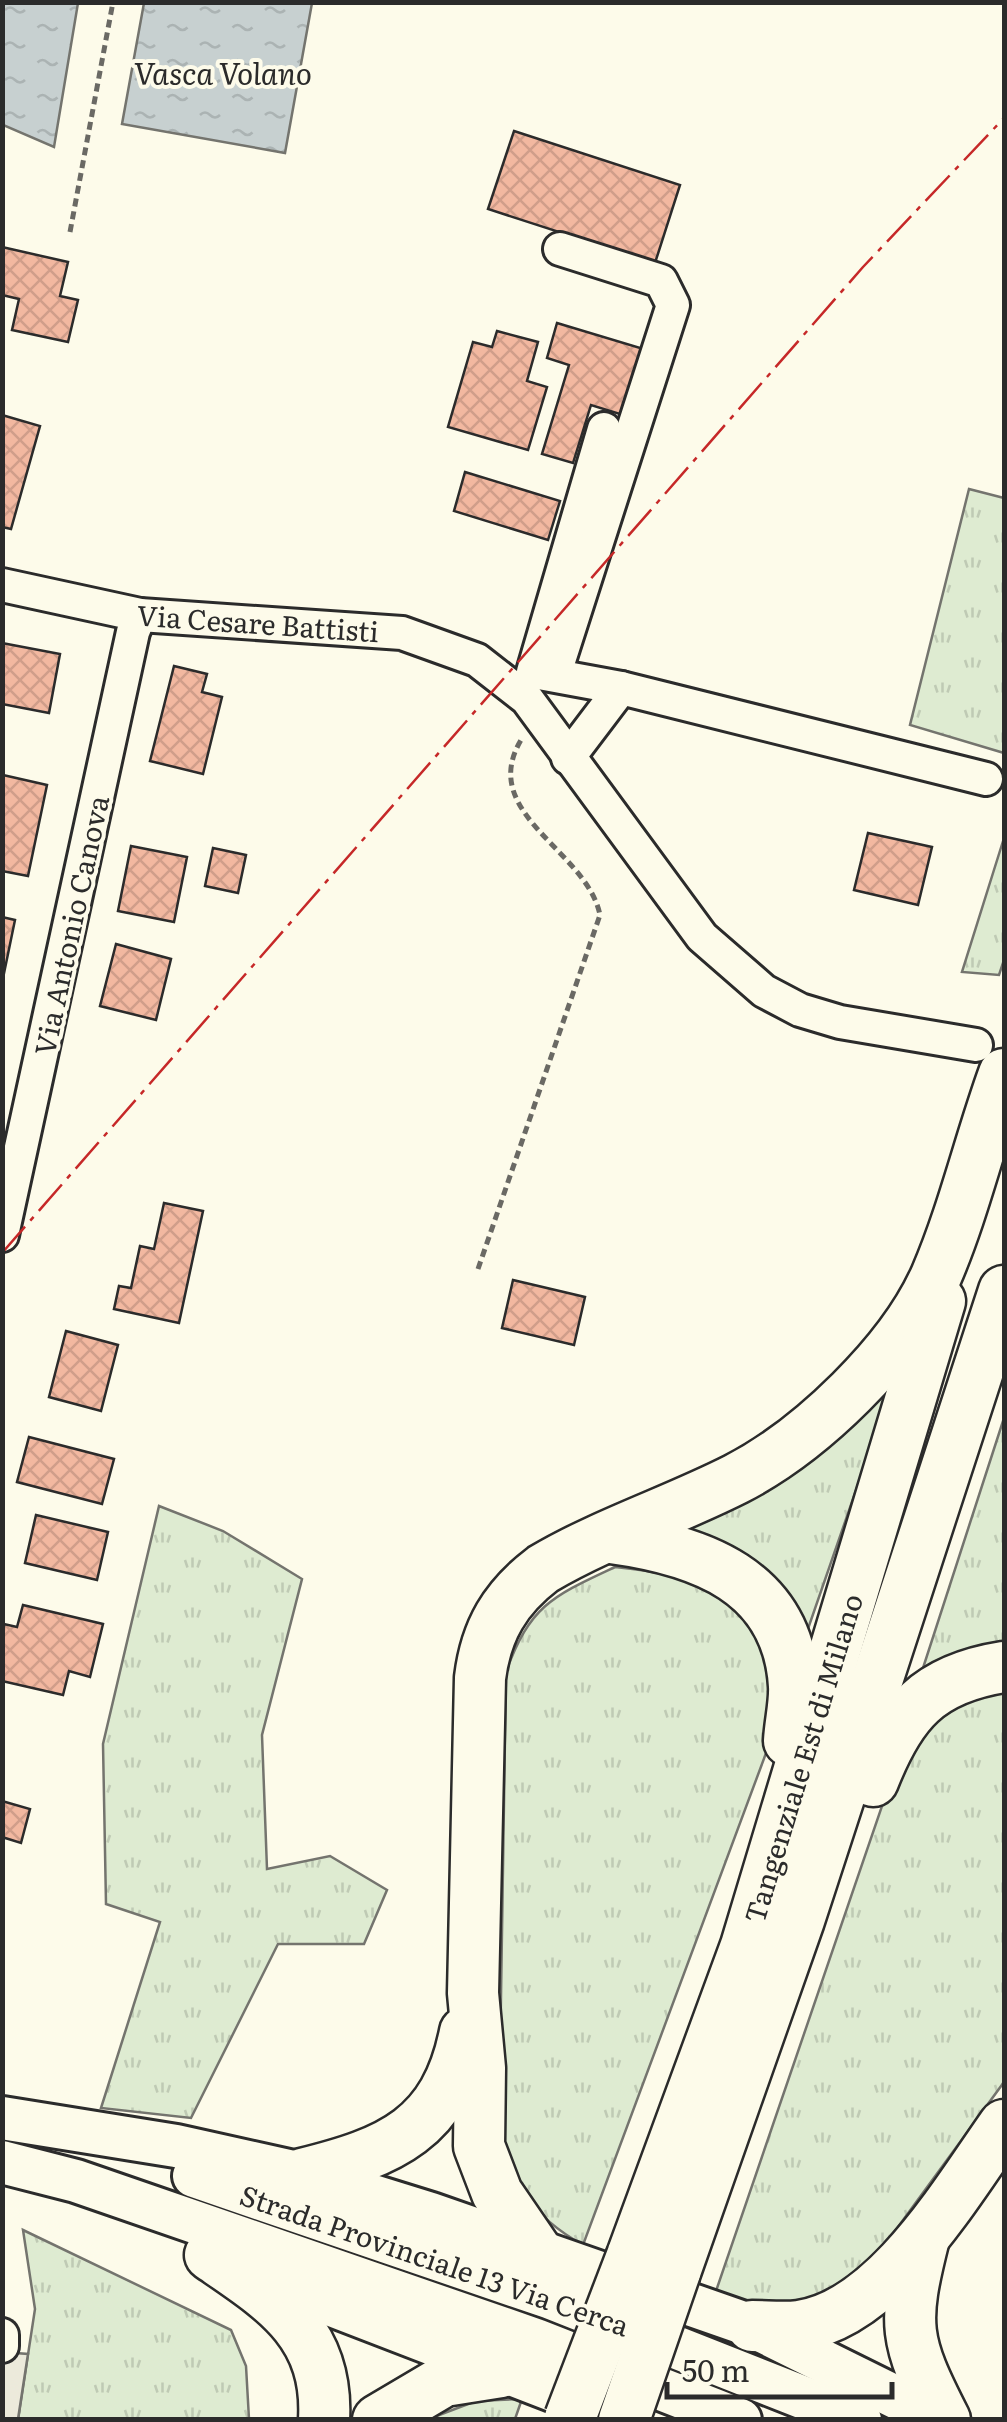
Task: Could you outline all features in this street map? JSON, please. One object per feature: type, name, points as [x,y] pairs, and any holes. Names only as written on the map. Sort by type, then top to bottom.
[{"type":"highway","points":[[536,2250],[497,2193],[481,2158],[480,2068],[473,1993],[480,1678],[489,1634],[502,1609],[531,1578],[574,1552],[776,1456],[820,1421],[906,1329],[936,1277],[990,1060]]},
{"type":"highway","name":"Tangenziale Est di Milano","points":[[627,2420],[653,2264],[1004,1085]]},
{"type":"highway","name":"Tangenziale Est di Milano","points":[[570,2419],[653,2264],[799,1920],[1004,1291]]},
{"type":"highway","points":[[610,1538],[686,1551],[725,1569],[765,1608],[788,1656],[794,1687],[787,1755],[766,1831],[746,1946]]},
{"type":"highway","points":[[799,1920],[835,1880],[900,1722],[931,1692],[958,1679],[1004,1666]]},
{"type":"highway","points":[[302,2174],[378,2151],[421,2124],[454,2078],[473,1993]]},
{"type":"highway","points":[[752,2326],[800,2326],[846,2308],[878,2284],[926,2233],[1004,2125]]},
{"type":"highway","points":[[926,2233],[908,2305],[910,2343],[943,2420]]},
{"type":"highway","points":[[210,2256],[274,2298],[293,2319],[310,2346],[322,2378],[324,2420]]},
{"type":"highway","points":[[378,2420],[404,2400],[444,2381],[502,2372]]},
{"type":"main road","points":[[2,2120],[176,2146],[302,2174],[752,2326],[943,2420]]},
{"type":"main road","name":"Strada Provinciale 13 Via Cerca","points":[[2,2120],[186,2173],[406,2244],[860,2420]]},
{"type":"main road","name":"Strada Provinciale 13 Via Cerca","points":[[2,2162],[76,2181],[536,2340],[740,2420]]},
{"type":"main road","points":[[2,2175],[627,2420]]},
{"type":"street","points":[[531,675],[673,305],[660,281],[560,249]]},
{"type":"street","points":[[531,675],[604,429]]},
{"type":"street","name":"Via Cesare Battisti","points":[[2,585],[140,616],[402,633],[531,675],[621,688],[986,779]]},
{"type":"street","name":"Via Antonio Canova","points":[[2,1235],[133,632],[140,616]]},
{"type":"street","name":"Via Cesare Battisti","points":[[531,675],[543,722],[568,758],[702,936],[764,992],[800,1010],[990,1060]]},
{"type":"street","points":[[568,758],[621,688]]},
{"type":"street","points":[[2,2336],[2,2346]]},
{"type":"path","points":[[70,232],[113,2]]},
{"type":"path","points":[[478,1269],[600,915],[596,895],[584,878],[516,803],[508,776],[512,756],[521,740],[543,722]]},
{"type":"green space","points":[[969,489],[1004,498],[1004,753],[910,725]]},
{"type":"green space","points":[[1004,838],[1004,960],[999,975],[962,972]]},
{"type":"green space","points":[[874,1388],[889,1395],[801,1649],[738,1559],[703,1535],[682,1530]]},
{"type":"green space","points":[[1004,1418],[1004,1648],[923,1668]]},
{"type":"green space","points":[[159,1506],[223,1531],[302,1579],[262,1735],[267,1869],[330,1856],[387,1890],[364,1944],[278,1944],[191,2118],[101,2108],[160,1922],[106,1904],[103,1744]]},
{"type":"green space","points":[[615,1567],[693,1582],[738,1606],[756,1624],[768,1646],[775,1674],[775,1729],[583,2245],[549,2222],[526,2196],[511,2165],[499,2125],[506,1672],[524,1631],[546,1605]]},
{"type":"green space","points":[[1004,1692],[1004,2082],[868,2268],[824,2302],[764,2308],[715,2294],[894,1771],[941,1718],[970,1700]]},
{"type":"green space","points":[[23,2230],[231,2330],[246,2366],[249,2419],[18,2420],[35,2309]]},
{"type":"green space","points":[[522,2399],[515,2419],[426,2420],[476,2401]]},
{"type":"shaded area","points":[[2,2352],[28,2354],[18,2419],[3,2419]]},
{"type":"water","name":"Vasca Volano","points":[[2,3],[78,3],[54,147],[3,125]]},
{"type":"water","name":"Vasca Volano","points":[[144,3],[312,3],[285,153],[122,124]]},
{"type":"building","points":[[514,131],[680,185],[655,263],[488,209]]},
{"type":"building","points":[[2,247],[68,262],[60,296],[78,300],[68,342],[12,330],[19,299],[2,295]]},
{"type":"building","points":[[557,323],[657,353],[636,419],[591,405],[573,463],[542,454],[569,365],[547,358]]},
{"type":"building","points":[[497,331],[538,342],[527,381],[547,387],[528,450],[448,427],[473,342],[492,347]]},
{"type":"building","points":[[2,415],[40,426],[11,529],[2,527]]},
{"type":"building","points":[[465,472],[560,501],[548,540],[454,511]]},
{"type":"building","points":[[2,643],[60,654],[49,713],[2,704]]},
{"type":"building","points":[[174,666],[207,674],[202,692],[222,697],[203,774],[150,761]]},
{"type":"building","points":[[3,775],[47,785],[28,876],[2,871]]},
{"type":"building","points":[[868,833],[932,847],[918,905],[854,890]]},
{"type":"building","points":[[131,846],[187,857],[174,922],[118,911]]},
{"type":"building","points":[[213,848],[246,855],[238,893],[205,886]]},
{"type":"building","points":[[2,917],[15,920],[2,983]]},
{"type":"building","points":[[116,944],[171,959],[156,1020],[100,1006]]},
{"type":"building","points":[[164,1203],[203,1211],[179,1323],[114,1309],[119,1286],[131,1288],[140,1246],[154,1249]]},
{"type":"building","points":[[513,1280],[585,1297],[574,1345],[502,1328]]},
{"type":"building","points":[[66,1331],[118,1345],[101,1411],[49,1397]]},
{"type":"building","points":[[29,1437],[114,1459],[102,1504],[17,1482]]},
{"type":"building","points":[[36,1515],[108,1532],[97,1580],[25,1563]]},
{"type":"building","points":[[23,1605],[103,1624],[90,1677],[69,1671],[63,1695],[2,1681],[4,1624],[17,1627]]},
{"type":"building","points":[[2,1801],[30,1809],[21,1843],[2,1837]]},
{"type":"power","points":[[2,1253],[863,267],[1004,118]]}]
